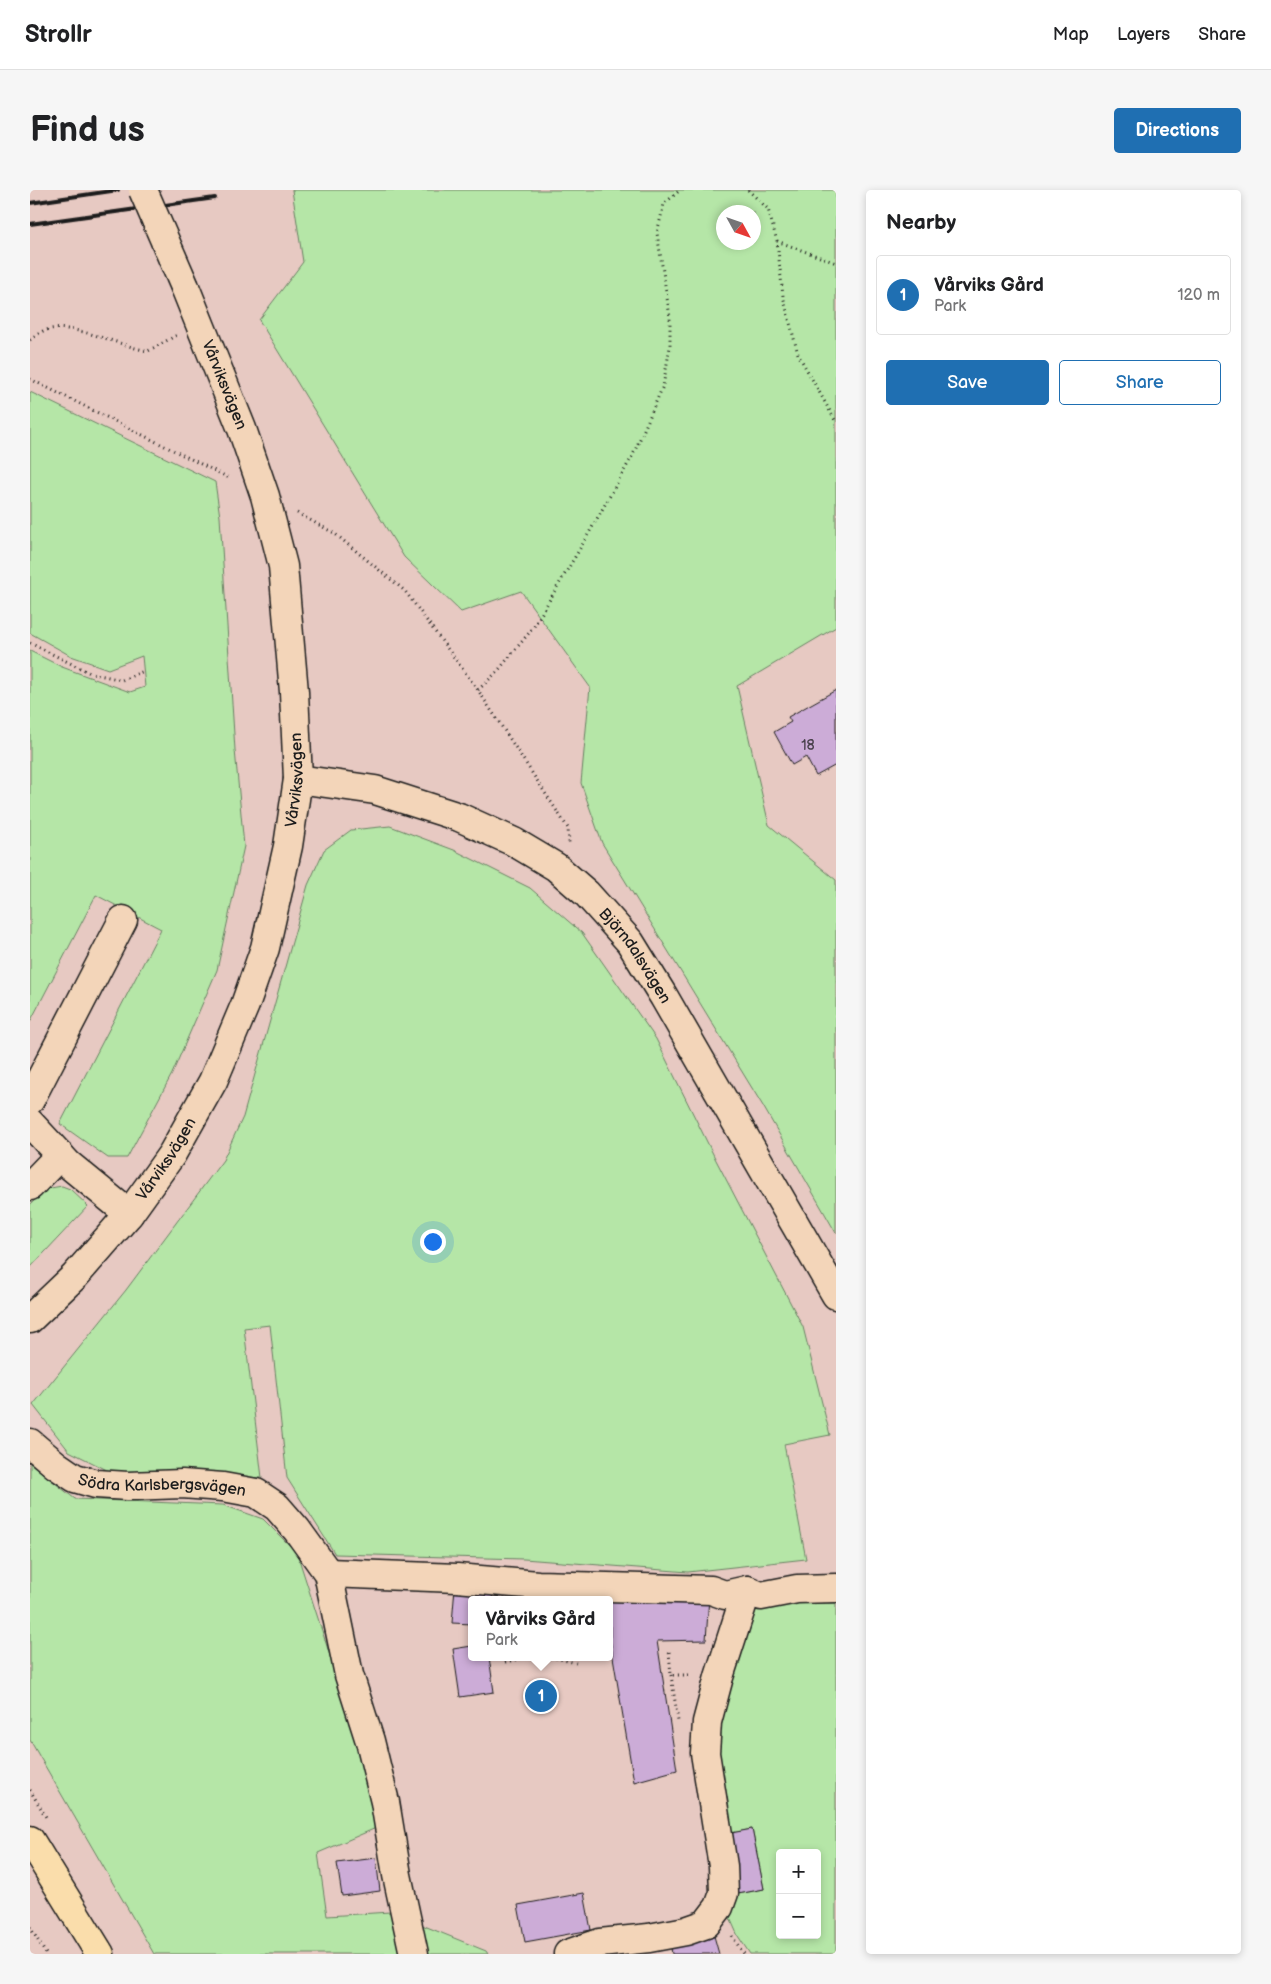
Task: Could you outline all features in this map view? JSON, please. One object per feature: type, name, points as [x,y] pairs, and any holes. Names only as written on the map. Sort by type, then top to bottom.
[{"type":"main road","points":[[30,1840],[100,1954]]},
{"type":"street","name":"Vårviksvägen","points":[[30,1319],[75,1276],[129,1214],[172,1154],[213,1081],[245,1005],[265,948],[288,846],[298,779],[294,692],[283,566],[265,496],[199,323],[143,190]]},
{"type":"street","name":"Björndalsvägen","points":[[298,779],[375,790],[460,817],[514,842],[556,868],[586,894],[630,942],[664,997],[836,1295]]},
{"type":"street","points":[[30,1100],[123,920]]},
{"type":"street","points":[[30,1123],[68,1164],[129,1214]]},
{"type":"street","points":[[30,1186],[60,1155]]},
{"type":"street","name":"Södra Karlsbergsvägen","points":[[30,1443],[75,1478],[96,1484],[128,1486],[182,1484],[223,1487],[256,1493],[276,1507],[328,1573]]},
{"type":"street","points":[[414,1954],[396,1875],[385,1802],[370,1741],[349,1675],[328,1573],[457,1578],[538,1585],[710,1590],[725,1595],[747,1590],[761,1596],[797,1589],[836,1588]]},
{"type":"street","points":[[568,1954],[600,1942],[649,1938],[686,1931],[706,1924],[719,1907],[724,1893],[723,1866],[705,1752],[707,1722],[719,1676],[747,1590]]},
{"type":"path","points":[[478,690],[497,672],[533,628],[633,455],[663,386],[670,347],[670,316],[657,233],[664,204],[680,190]]},
{"type":"path","points":[[748,190],[768,209],[777,241],[783,296],[798,354],[836,422]]},
{"type":"path","points":[[777,241],[836,263]]},
{"type":"path","points":[[30,340],[45,330],[68,328],[131,348],[148,351],[199,323]]},
{"type":"path","points":[[30,379],[237,482]]},
{"type":"path","points":[[296,512],[334,533],[405,591],[478,690],[568,828],[569,849],[556,868]]},
{"type":"path","points":[[30,643],[90,673],[122,680],[144,671]]},
{"type":"path","points":[[669,1652],[678,1722]]},
{"type":"path","points":[[505,1662],[510,1661]]},
{"type":"path","points":[[568,1661],[576,1663]]},
{"type":"path","points":[[671,1675],[719,1676]]},
{"type":"path","points":[[30,1928],[46,1954]]},
{"type":"green space","points":[[292,190],[836,190],[836,627],[737,686],[769,825],[836,880],[836,1233],[763,1106],[602,843],[581,783],[590,687],[521,591],[461,612],[404,557],[259,320],[303,262]]},
{"type":"green space","points":[[30,392],[215,482],[220,517],[235,750],[244,846],[217,970],[172,1074],[127,1158],[108,1158],[60,1124],[161,929],[96,895],[30,1022],[30,651],[62,667],[130,692],[145,687],[142,656],[108,669],[71,656],[30,633]]},
{"type":"green space","points":[[390,826],[454,850],[530,888],[582,933],[656,1039],[716,1160],[803,1327],[830,1435],[784,1444],[806,1559],[688,1572],[524,1559],[335,1554],[287,1478],[270,1325],[244,1328],[262,1478],[154,1471],[111,1472],[69,1451],[33,1405],[126,1290],[223,1160],[243,1117],[308,885],[324,850],[351,830]]},
{"type":"green space","points":[[62,1186],[70,1189],[88,1206],[30,1268],[30,1205],[45,1189]]},
{"type":"green space","points":[[30,1463],[75,1499],[223,1505],[263,1519],[297,1553],[359,1746],[376,1828],[318,1853],[327,1916],[390,1912],[486,1951],[488,1954],[154,1954],[30,1740]]},
{"type":"green space","points":[[836,1603],[836,1954],[750,1954],[738,1936],[730,1918],[738,1894],[764,1889],[752,1829],[726,1834],[716,1761],[717,1727],[749,1604]]},
{"type":"building","points":[[836,690],[836,765],[816,776],[806,757],[792,765],[774,732],[791,722],[788,717]]},
{"type":"building","points":[[455,1588],[493,1591],[492,1596],[468,1596],[468,1624],[452,1623]]},
{"type":"building","points":[[562,1590],[709,1597],[706,1640],[657,1641],[677,1770],[634,1782],[613,1657],[613,1596],[562,1596]]},
{"type":"building","points":[[468,1647],[468,1661],[490,1661],[494,1692],[460,1697],[453,1649]]},
{"type":"building","points":[[752,1829],[764,1889],[738,1894],[726,1834]]},
{"type":"building","points":[[376,1858],[380,1891],[342,1896],[337,1863]]},
{"type":"building","points":[[584,1893],[591,1930],[525,1942],[518,1905]]},
{"type":"building","points":[[714,1936],[719,1954],[672,1954],[671,1948]]},
{"type":"railway","points":[[30,203],[118,190]]},
{"type":"railway","points":[[30,224],[215,198]]},
{"type":"place","name":"Vårviks Gård","points":[[541,1696]]}]
